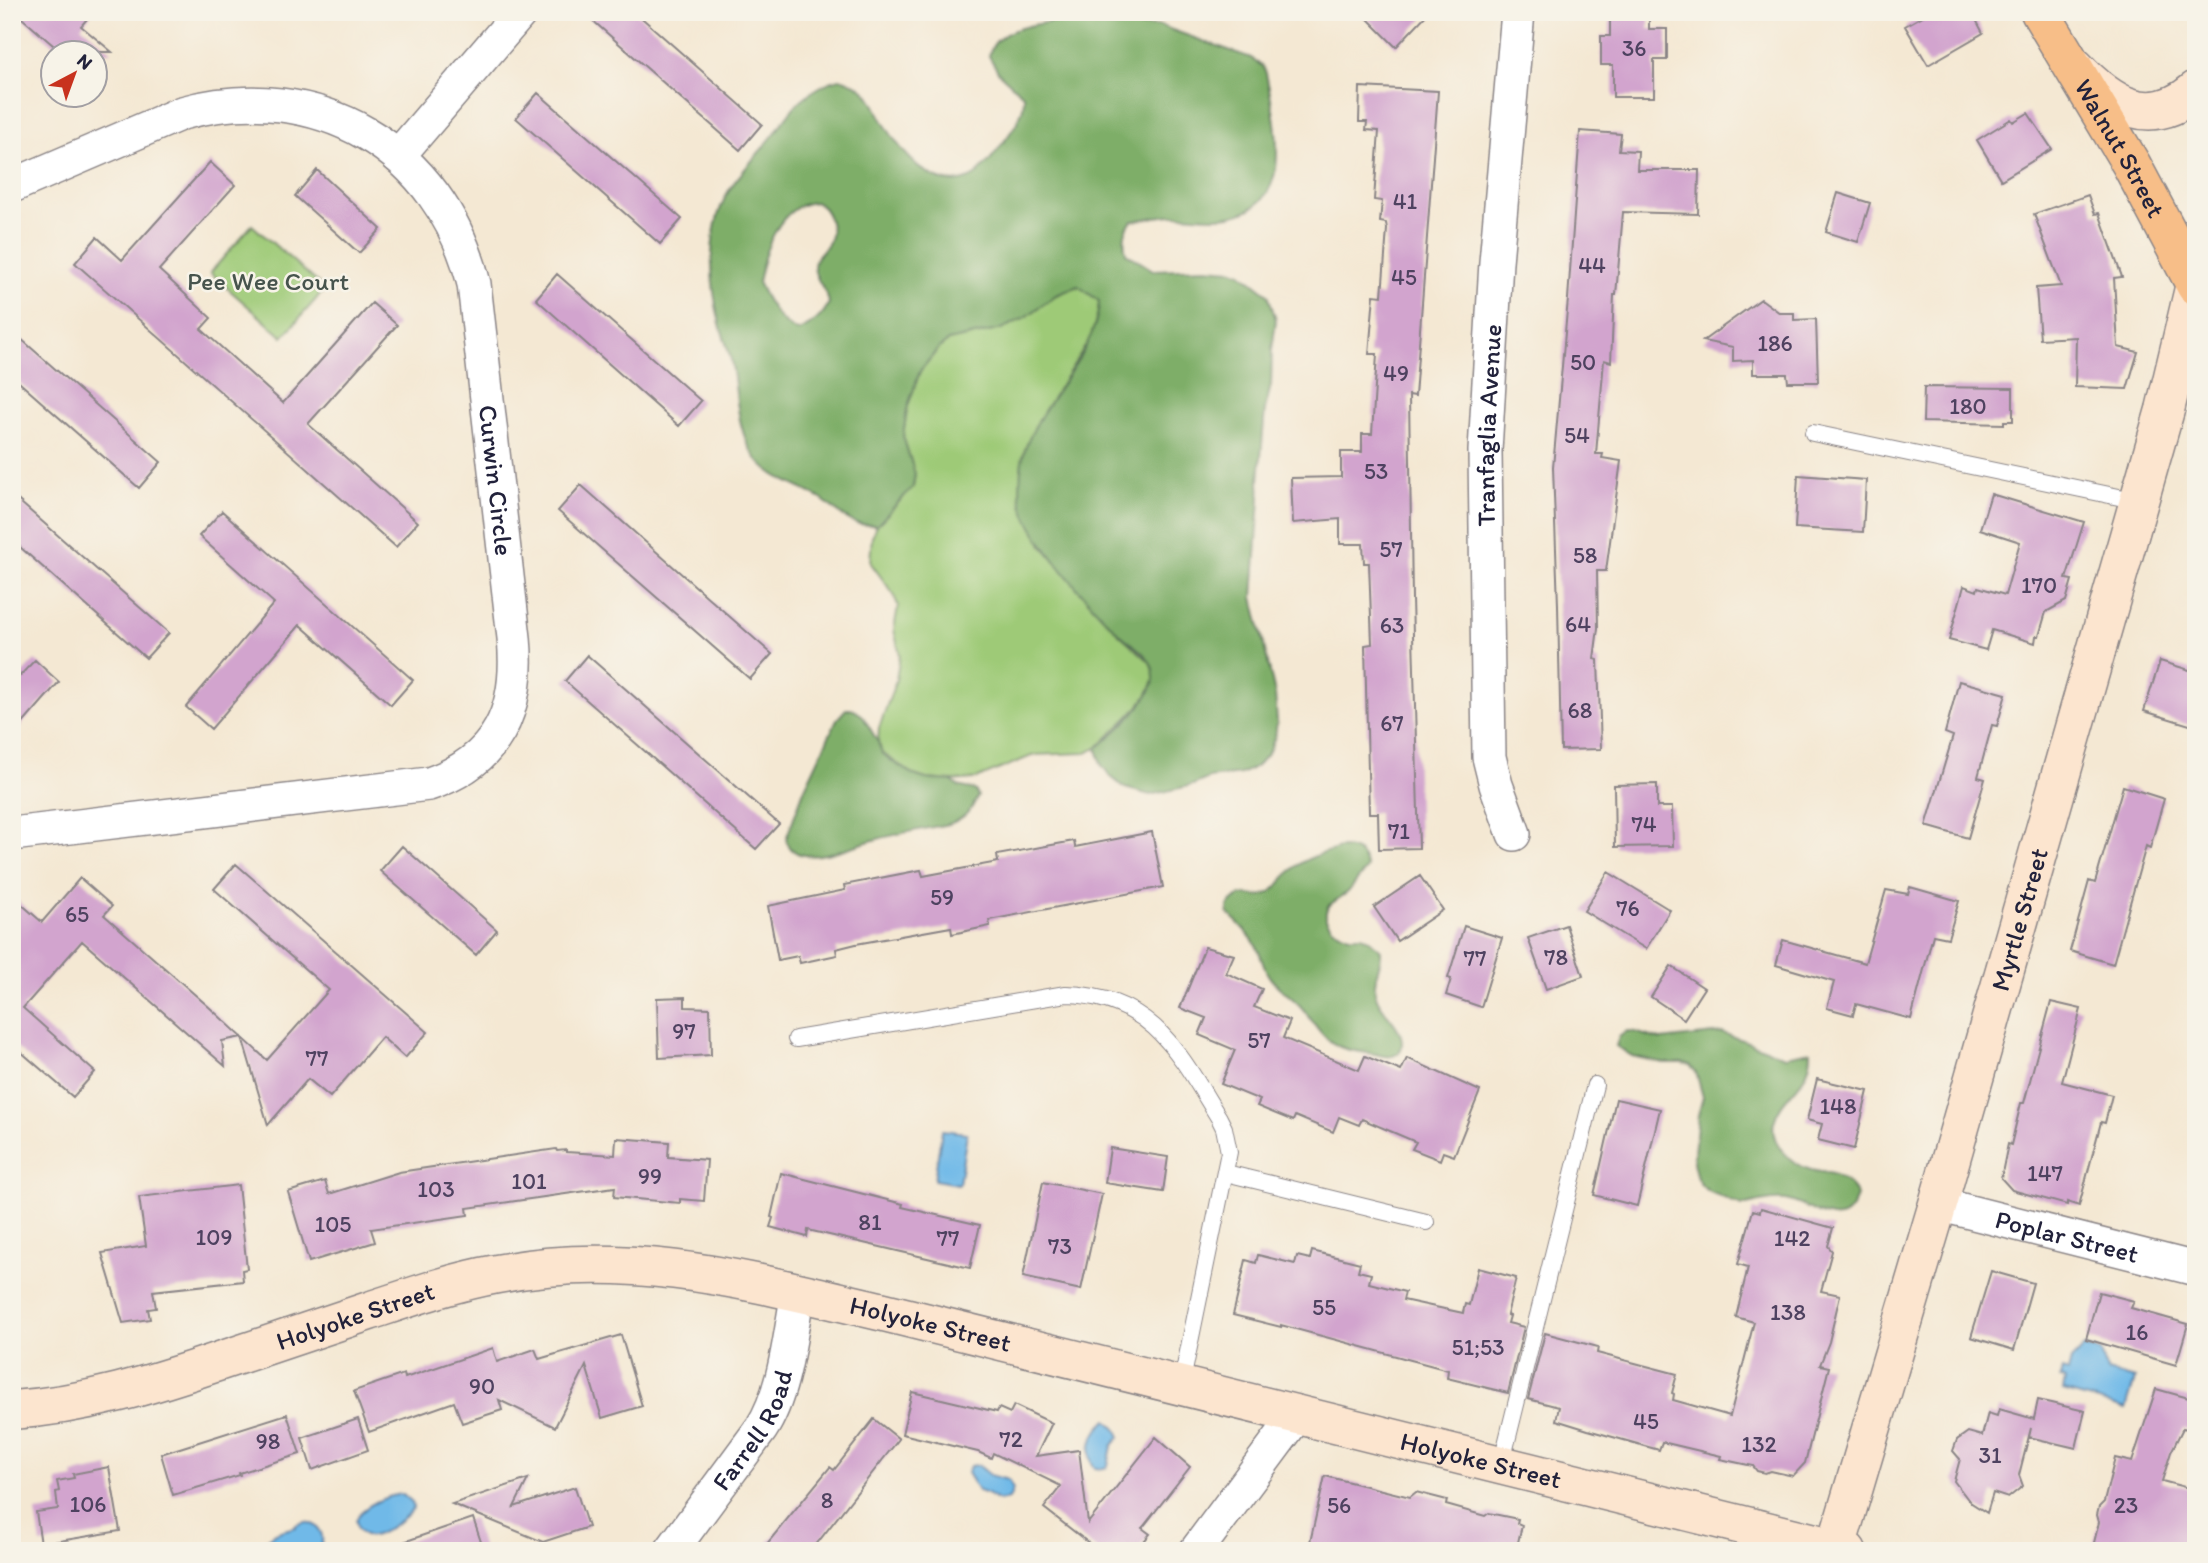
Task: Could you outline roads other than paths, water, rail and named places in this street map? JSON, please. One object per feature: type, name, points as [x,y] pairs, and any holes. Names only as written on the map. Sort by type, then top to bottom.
[{"type":"main road","name":"Walnut Street","points":[[2040,12],[2130,164],[2195,283]]},
{"type":"main road","points":[[2069,60],[2089,82],[2113,100],[2139,111],[2165,109],[2179,103],[2196,90]]},
{"type":"main road","name":"Myrtle Street","points":[[1839,1550],[2165,410],[2195,283]]},
{"type":"main road","name":"Holyoke Street","points":[[12,1410],[68,1405],[128,1391],[407,1298],[471,1280],[515,1271],[570,1265],[624,1264],[728,1276],[798,1292],[1839,1550]]},
{"type":"street","points":[[397,156],[521,12]]},
{"type":"street","name":"Tranfaglia Avenue","points":[[1514,834],[1489,757],[1485,451],[1496,261],[1518,12]]},
{"type":"street","name":"Curwin Circle","points":[[12,186],[172,117],[204,107],[248,102],[293,106],[336,118],[375,139],[397,156],[426,184],[451,221],[469,262],[474,284],[516,658],[514,691],[495,737],[459,771],[429,784],[12,834]]},
{"type":"street","name":"Poplar Street","points":[[1938,1204],[2196,1269]]},
{"type":"street","name":"Farrell Road","points":[[671,1551],[761,1429],[772,1409],[780,1387],[798,1292]]},
{"type":"street","points":[[1196,1551],[1298,1415]]},
{"type":"lane","points":[[1813,433],[2138,501]]},
{"type":"lane","points":[[796,1039],[1049,996],[1083,995],[1131,1009],[1158,1029],[1180,1055],[1224,1128],[1229,1153],[1181,1386]]},
{"type":"lane","points":[[1501,1465],[1595,1085]]},
{"type":"lane","points":[[1226,1173],[1426,1222]]},
{"type":"water","points":[[942,1130],[967,1133],[959,1184],[934,1180]]},
{"type":"water","points":[[2084,1347],[2101,1352],[2107,1371],[2135,1379],[2126,1409],[2063,1391],[2065,1380],[2060,1378],[2062,1370],[2068,1372],[2071,1360]]},
{"type":"water","points":[[1107,1420],[1120,1437],[1112,1446],[1108,1466],[1104,1469],[1095,1468],[1090,1449],[1098,1430]]},
{"type":"water","points":[[978,1465],[990,1475],[1008,1480],[1013,1489],[1009,1499],[999,1501],[978,1491],[967,1473],[970,1466]]},
{"type":"water","points":[[403,1494],[412,1502],[413,1508],[399,1521],[373,1536],[365,1535],[358,1529],[356,1520],[370,1505]]},
{"type":"water","points":[[305,1522],[311,1523],[321,1532],[322,1541],[318,1551],[265,1551],[271,1536]]},
{"type":"park label","name":"Pee Wee Court","points":[[268,281]]}]
